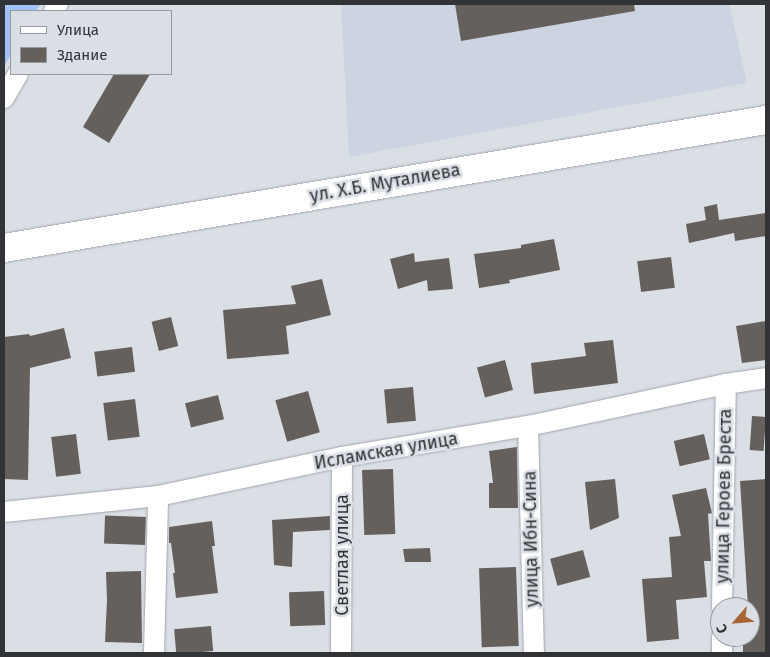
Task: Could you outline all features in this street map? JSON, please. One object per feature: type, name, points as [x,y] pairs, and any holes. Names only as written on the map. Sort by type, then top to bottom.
[{"type":"main road","name":"ул. Х.Б. Муталиева","points":[[4,248],[766,120]]},
{"type":"street","points":[[4,98],[17,75]]},
{"type":"street","name":"Исламская улица","points":[[4,512],[158,496],[342,458],[528,426],[726,384],[766,378]]},
{"type":"street","name":"улица Героев Бреста","points":[[722,597],[726,384]]},
{"type":"street","name":"улица Ибн-Сина","points":[[528,426],[534,653]]},
{"type":"street","name":"Светлая улица","points":[[341,653],[342,458]]},
{"type":"street","points":[[154,653],[158,496]]},
{"type":"shaded area","points":[[4,4],[41,4],[37,10],[10,10],[10,56],[4,67]]},
{"type":"shaded area","points":[[341,4],[729,4],[747,83],[349,157]]},
{"type":"building","points":[[455,4],[634,4],[635,11],[461,41]]},
{"type":"building","points":[[113,75],[149,75],[109,143],[83,127]]},
{"type":"building","points":[[717,204],[719,220],[766,213],[766,236],[735,241],[734,233],[689,243],[686,224],[706,220],[704,207]]},
{"type":"building","points":[[554,239],[560,270],[509,280],[510,283],[479,288],[474,254],[521,248],[521,245]]},
{"type":"building","points":[[414,253],[415,262],[449,258],[453,289],[428,291],[427,280],[398,289],[390,259]]},
{"type":"building","points":[[671,257],[675,288],[641,292],[637,261]]},
{"type":"building","points":[[322,279],[331,315],[286,326],[289,354],[227,359],[223,310],[296,304],[291,286]]},
{"type":"building","points":[[171,317],[178,346],[159,351],[152,322]]},
{"type":"building","points":[[766,321],[766,360],[742,363],[736,326]]},
{"type":"building","points":[[64,328],[71,358],[30,368],[28,480],[4,479],[4,337],[29,334],[30,336]]},
{"type":"building","points":[[613,340],[618,383],[534,394],[531,363],[586,356],[584,343]]},
{"type":"building","points":[[132,347],[135,372],[97,376],[94,352]]},
{"type":"building","points":[[505,360],[513,390],[485,397],[477,368]]},
{"type":"building","points":[[413,387],[416,421],[387,423],[384,390]]},
{"type":"building","points":[[308,391],[320,432],[287,442],[275,400]]},
{"type":"building","points":[[218,395],[224,419],[191,427],[185,403]]},
{"type":"building","points":[[135,399],[140,437],[108,441],[103,403]]},
{"type":"building","points":[[752,416],[766,417],[764,451],[750,450]]},
{"type":"building","points":[[76,434],[81,474],[56,477],[51,437]]},
{"type":"building","points":[[704,434],[710,459],[680,466],[674,441]]},
{"type":"building","points":[[517,447],[518,508],[489,508],[489,483],[493,483],[489,451]]},
{"type":"building","points":[[393,469],[395,534],[364,535],[362,470]]},
{"type":"building","points":[[615,479],[619,518],[590,530],[585,482]]},
{"type":"building","points":[[766,479],[766,653],[743,653],[743,647],[760,647],[760,597],[747,597],[740,481]]},
{"type":"building","points":[[706,488],[712,513],[708,514],[711,561],[704,561],[707,597],[676,600],[679,639],[647,642],[642,579],[672,577],[669,537],[681,536],[672,495]]},
{"type":"building","points":[[105,516],[146,517],[145,545],[104,544]]},
{"type":"building","points":[[330,516],[330,530],[293,532],[292,567],[274,565],[272,520]]},
{"type":"building","points":[[212,521],[215,546],[212,546],[218,593],[176,598],[173,573],[175,573],[171,543],[169,543],[169,527]]},
{"type":"building","points":[[430,548],[431,562],[405,562],[403,549]]},
{"type":"building","points":[[583,550],[590,577],[557,586],[550,559]]},
{"type":"building","points":[[516,567],[519,646],[482,647],[479,568]]},
{"type":"building","points":[[141,571],[142,643],[105,642],[106,572]]},
{"type":"building","points":[[324,591],[325,625],[290,626],[289,592]]},
{"type":"building","points":[[211,626],[213,651],[176,653],[174,629]]}]
